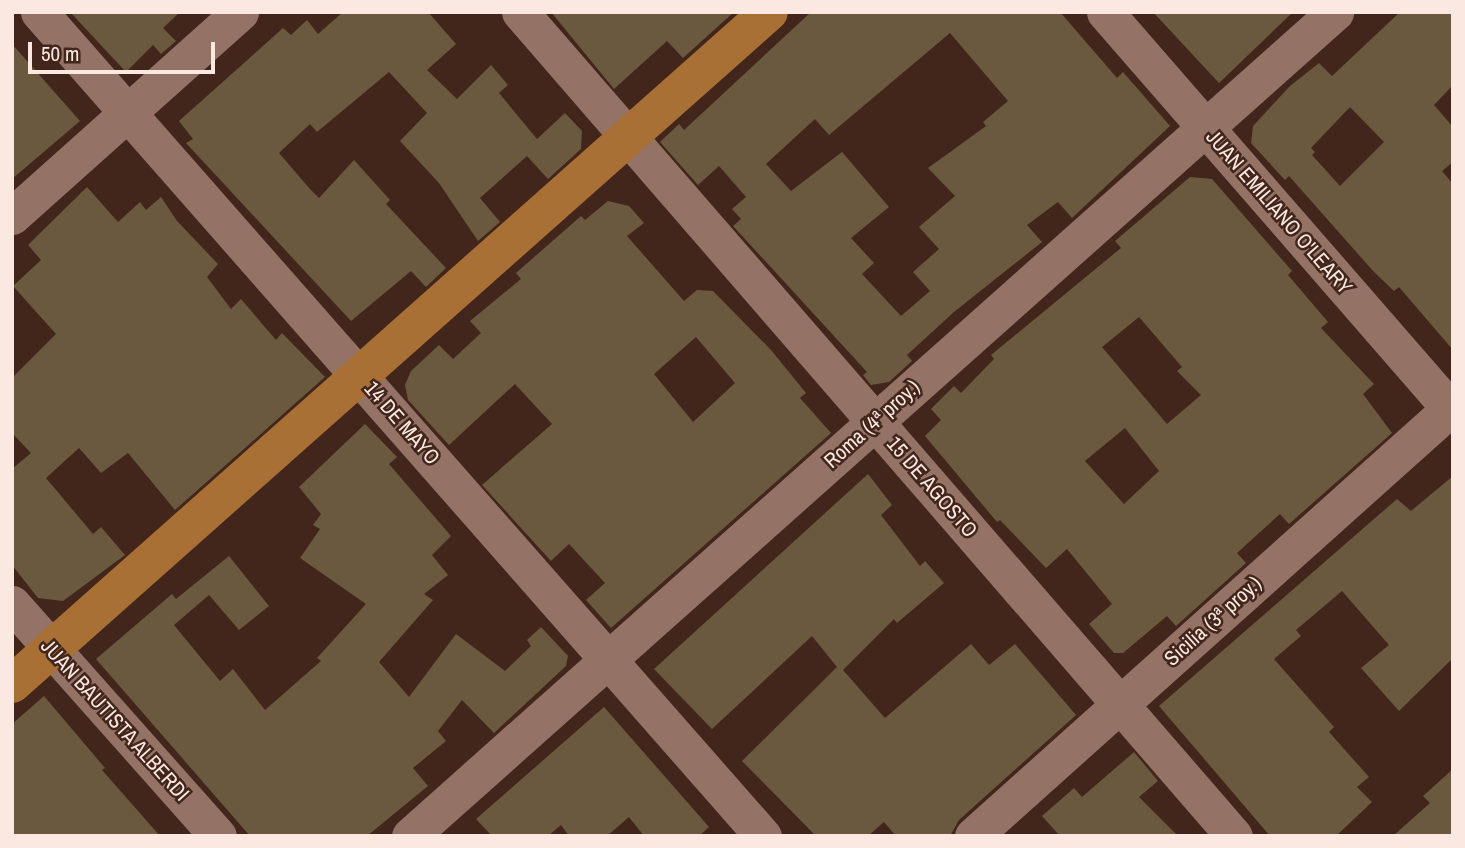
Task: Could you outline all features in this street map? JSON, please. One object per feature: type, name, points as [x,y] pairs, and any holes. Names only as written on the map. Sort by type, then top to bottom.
[{"type":"main road","points":[[12,684],[769,12]]},
{"type":"street","name":"14 DE MAYO","points":[[39,12],[763,836]]},
{"type":"street","points":[[12,216],[240,12]]},
{"type":"street","name":"15 DE AGOSTO","points":[[520,12],[1234,836]]},
{"type":"street","name":"JUAN EMILIANO O'LEARY","points":[[1105,12],[1452,409]]},
{"type":"street","name":"Roma (4ª proy.)","points":[[410,836],[1335,12]]},
{"type":"street","name":"Sicilia (3ª proy.)","points":[[972,836],[1452,409]]},
{"type":"street","name":"JUAN BAUTISTA ALBERDI","points":[[12,604],[218,836]]},
{"type":"building","points":[[70,12],[180,12],[163,28],[176,41],[161,54],[153,45],[126,72]]},
{"type":"building","points":[[343,12],[428,12],[456,44],[427,70],[457,99],[491,65],[508,85],[499,93],[537,139],[565,113],[582,131],[581,149],[548,179],[527,156],[480,198],[500,222],[478,241],[439,183],[400,141],[427,113],[389,72],[317,132],[310,124],[279,153],[310,189],[319,198],[354,160],[390,200],[386,204],[446,268],[426,287],[411,271],[351,321],[186,143],[193,139],[179,121],[283,28],[291,35],[307,20],[318,34]]},
{"type":"building","points":[[551,12],[734,12],[683,58],[667,41],[614,89]]},
{"type":"building","points":[[811,12],[1060,12],[1117,78],[1123,72],[1170,126],[1072,218],[1058,202],[1027,225],[1042,242],[954,312],[907,355],[912,361],[889,382],[871,385],[863,375],[867,372],[733,226],[741,219],[732,209],[746,197],[719,166],[698,185],[660,142],[679,124],[684,130]],"holes":[[[950,33],[1008,101],[983,122],[986,126],[928,168],[955,196],[919,227],[939,249],[913,272],[930,291],[901,316],[862,274],[874,263],[851,238],[889,207],[842,152],[791,191],[766,164],[815,119],[829,135]]]},
{"type":"building","points":[[1153,12],[1293,12],[1219,83]]},
{"type":"building","points":[[1400,12],[1453,12],[1453,85],[1434,105],[1453,127],[1453,162],[1442,171],[1453,184],[1453,350],[1399,287],[1394,291],[1374,272],[1289,176],[1285,180],[1251,143],[1253,126],[1290,86],[1319,63],[1332,76]],"holes":[[[1350,107],[1384,142],[1340,186],[1312,155],[1315,152],[1311,148]]]},
{"type":"building","points":[[12,44],[80,121],[12,179]]},
{"type":"building","points":[[1190,177],[1212,179],[1292,271],[1288,275],[1328,322],[1321,328],[1374,384],[1363,394],[1392,433],[1289,524],[1280,514],[1237,553],[1246,563],[1176,626],[1167,616],[1123,653],[1114,653],[1089,624],[1112,604],[1067,549],[1046,568],[1000,520],[997,522],[925,436],[941,420],[931,409],[954,386],[961,393],[994,359],[991,355],[1121,248],[1115,241]],"holes":[[[1139,317],[1182,367],[1177,371],[1201,395],[1167,424],[1102,347]],[[1125,428],[1159,471],[1124,504],[1085,461]]]},
{"type":"building","points":[[87,187],[118,222],[140,202],[146,210],[161,197],[177,221],[218,264],[207,277],[231,309],[241,299],[276,340],[282,333],[325,377],[175,510],[128,453],[101,473],[79,448],[46,478],[93,534],[101,527],[125,555],[63,601],[38,598],[12,565],[12,469],[31,453],[12,433],[12,378],[56,334],[13,286],[41,260],[28,245]]},
{"type":"building","points":[[608,201],[629,206],[644,223],[627,236],[684,301],[697,290],[713,291],[771,350],[806,393],[800,398],[831,433],[611,628],[586,600],[605,583],[569,544],[551,561],[482,485],[552,424],[515,384],[449,445],[408,400],[405,385],[411,371],[439,345],[453,359],[481,333],[470,321],[521,279],[516,273],[581,216],[585,220]],"holes":[[[696,337],[735,383],[693,422],[654,374]]]},
{"type":"building","points":[[365,424],[397,457],[389,464],[451,536],[432,555],[448,575],[424,594],[433,600],[379,662],[409,697],[456,634],[505,671],[531,646],[527,640],[541,627],[568,656],[566,666],[494,733],[462,700],[438,731],[446,741],[413,768],[428,786],[367,836],[250,836],[96,659],[172,594],[176,599],[229,556],[269,606],[239,630],[209,595],[174,625],[220,681],[233,669],[265,710],[321,661],[317,658],[366,604],[300,558],[320,529],[313,525],[321,514],[299,487]]},
{"type":"building","points":[[868,474],[892,505],[881,515],[920,566],[925,561],[944,583],[897,623],[894,619],[843,670],[885,718],[971,644],[989,665],[1015,644],[1076,715],[959,820],[950,836],[896,836],[884,822],[868,836],[816,836],[742,761],[837,667],[812,636],[712,729],[654,669]]},
{"type":"building","points":[[1453,476],[1453,658],[1399,711],[1361,668],[1389,645],[1342,591],[1296,630],[1301,636],[1274,659],[1334,727],[1329,732],[1369,777],[1357,787],[1372,802],[1336,836],[1270,836],[1159,706],[1397,499],[1411,511]]},
{"type":"building","points":[[44,696],[105,768],[102,770],[160,836],[12,836],[12,724]]},
{"type":"building","points":[[604,707],[709,827],[699,836],[644,836],[629,817],[607,836],[569,836],[561,825],[548,836],[492,836],[476,819]]},
{"type":"building","points":[[1134,752],[1158,781],[1139,797],[1178,836],[1060,836],[1042,816],[1074,788],[1082,797]]},
{"type":"building","points":[[1453,769],[1453,836],[1393,836],[1430,803],[1423,796]]}]
